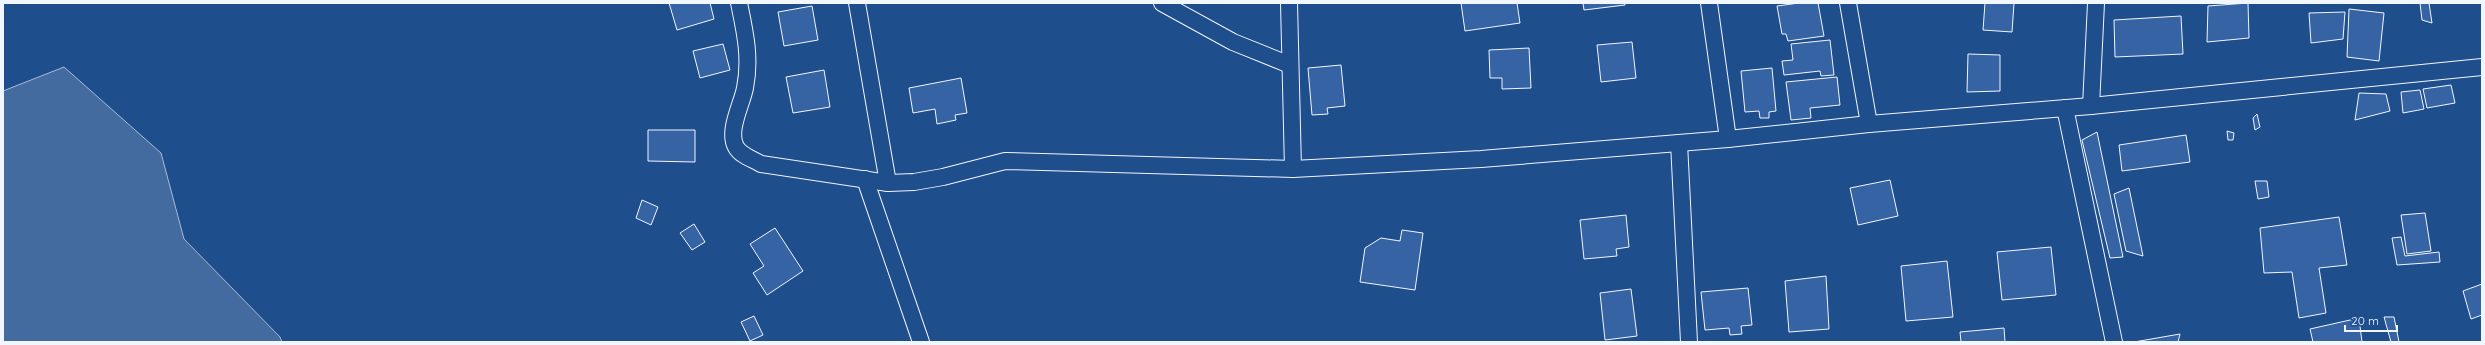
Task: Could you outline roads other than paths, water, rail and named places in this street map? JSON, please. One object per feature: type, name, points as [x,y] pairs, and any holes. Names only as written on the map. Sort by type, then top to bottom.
[{"type":"street","points":[[739,3],[748,47],[748,69],[733,131],[736,146],[745,156],[761,164],[888,182],[914,182],[943,177],[1005,161],[1293,169],[1481,159],[1728,139],[1869,124],[2091,106],[2482,68]]},
{"type":"street","points":[[857,3],[888,182]]},
{"type":"street","points":[[1162,3],[1233,42],[1290,65]]},
{"type":"street","points":[[1289,3],[1293,169]]},
{"type":"street","points":[[1709,3],[1728,139]]},
{"type":"street","points":[[1848,3],[1869,124]]},
{"type":"street","points":[[2091,106],[2096,3]]},
{"type":"street","points":[[2065,108],[2114,342]]},
{"type":"street","points":[[1679,143],[1689,342]]},
{"type":"street","points":[[865,179],[921,342]]},
{"type":"water","points":[[64,67],[161,153],[184,239],[280,337],[282,342],[3,342],[3,91]]}]
